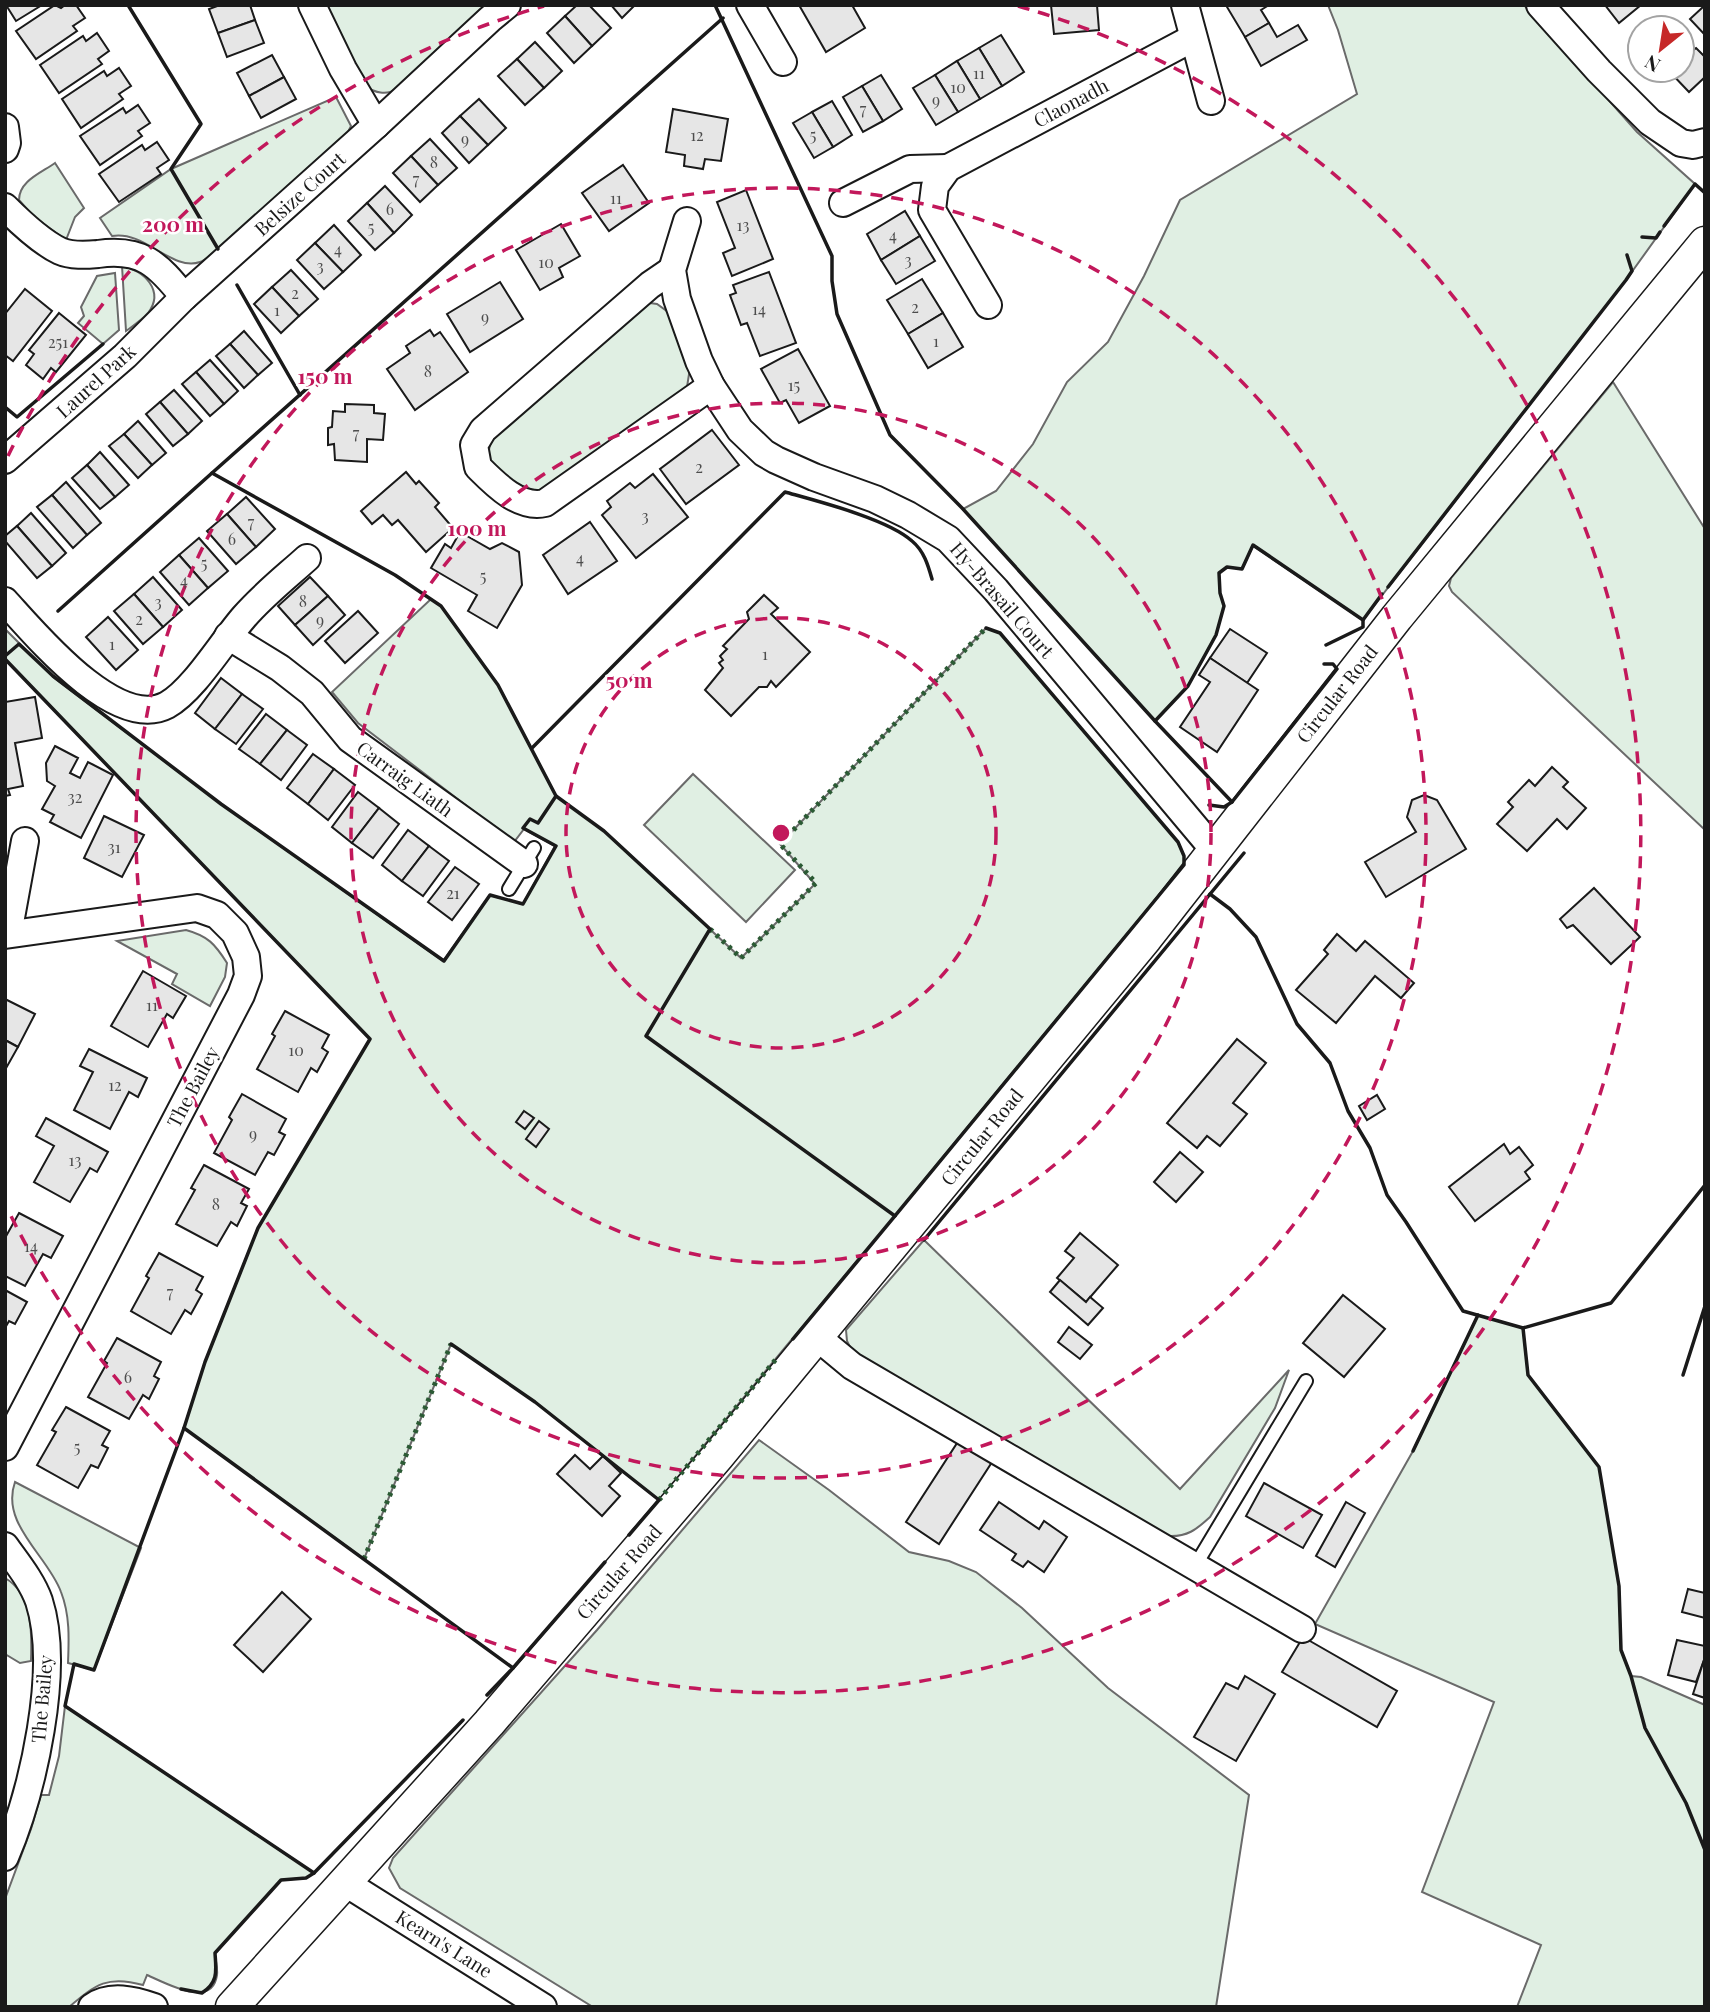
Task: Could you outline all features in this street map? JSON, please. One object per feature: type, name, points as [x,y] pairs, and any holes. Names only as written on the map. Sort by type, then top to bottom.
[{"type":"street","points":[[312,5],[343,69],[376,125]]},
{"type":"street","name":"Belsize Court","points":[[224,262],[507,5]]},
{"type":"street","points":[[750,5],[783,62]]},
{"type":"street","points":[[1185,5],[1211,101]]},
{"type":"street","points":[[1541,5],[1599,71],[1650,122],[1681,143],[1693,145],[1705,142]]},
{"type":"street","name":"Claonadh","points":[[843,203],[911,169],[948,168],[1193,38]]},
{"type":"street","points":[[5,127],[5,149]]},
{"type":"street","points":[[948,168],[935,186],[932,210],[988,305]]},
{"type":"street","points":[[5,207],[39,237],[60,251],[89,255],[129,252],[145,258],[165,274],[184,297]]},
{"type":"street","points":[[687,221],[672,270],[642,292],[483,430],[474,446],[475,461],[483,472],[517,500],[532,504],[545,503],[711,386]]},
{"type":"street","name":"Circular Road","points":[[232,2007],[495,1716],[817,1337],[1146,938],[1397,617],[1705,243]]},
{"type":"street","name":"Laurel Park","points":[[5,460],[125,356],[184,297],[224,262]]},
{"type":"street","name":"Hy-Brasail Court","points":[[672,270],[684,321],[711,386],[740,430],[764,453],[805,473],[875,499],[908,515],[958,548],[1215,851]]},
{"type":"street","points":[[5,601],[83,679],[120,704],[139,710],[154,709],[167,705],[181,693],[246,614],[307,558]]},
{"type":"street","name":"Carraig Liath","points":[[228,636],[280,668],[312,693],[350,739],[529,856]]},
{"type":"street","name":"The Bailey","points":[[5,1447],[248,976],[246,957],[234,933],[217,915],[197,908],[7,934],[25,842]]},
{"type":"street","points":[[817,1337],[852,1366],[1302,1629]]},
{"type":"street","name":"The Bailey","points":[[5,1546],[38,1598],[44,1621],[47,1655],[37,1752],[30,1786],[5,1857]]},
{"type":"street","name":"Kearn's Lane","points":[[344,1882],[543,2007]]},
{"type":"street","points":[[92,2007],[100,2001],[117,1999],[153,2007]]},
{"type":"lane","points":[[509,889],[529,856]]},
{"type":"lane","points":[[1195,1566],[1306,1381]]},
{"type":"green space","points":[[323,5],[487,5],[396,89],[384,93],[365,87]]},
{"type":"green space","points":[[1328,5],[1524,5],[1637,132],[1695,184],[1626,280],[1363,620],[1253,546],[1242,569],[1227,567],[1219,573],[1224,606],[1216,635],[1188,686],[1155,721],[963,509],[996,491],[1033,444],[1067,382],[1108,342],[1144,276],[1180,200],[1357,94]]},
{"type":"green space","points":[[336,97],[351,126],[348,132],[202,261],[190,264],[179,261],[136,239],[112,236],[100,218],[171,169]]},
{"type":"green space","points":[[55,163],[84,208],[75,217],[66,240],[33,216],[19,200],[27,183]]},
{"type":"green space","points":[[122,266],[144,277],[150,283],[154,297],[148,313],[126,331]]},
{"type":"green space","points":[[115,273],[119,330],[103,344],[78,323],[84,316],[81,307],[97,276]]},
{"type":"green space","points":[[650,303],[657,304],[668,312],[690,368],[687,387],[544,490],[522,486],[499,473],[489,459],[492,440],[638,308]]},
{"type":"green space","points":[[1613,382],[1705,529],[1705,830],[1452,592],[1449,586],[1451,578]]},
{"type":"green space","points":[[431,599],[441,606],[498,685],[556,796],[604,831],[741,958],[815,884],[780,844],[986,628],[1000,633],[1178,842],[1184,856],[1184,865],[659,1500],[535,1402],[451,1344],[364,1559],[184,1428],[205,1362],[258,1228],[370,1039],[5,659],[5,629],[53,677],[221,804],[443,961],[490,895],[523,904],[555,846],[524,829],[514,842],[358,723],[332,692]]},
{"type":"green space","points":[[693,774],[795,870],[746,922],[644,825]]},
{"type":"green space","points":[[186,930],[210,942],[227,963],[225,977],[210,1006],[172,984],[177,974],[117,941]]},
{"type":"green space","points":[[924,1240],[1180,1489],[1289,1370],[1275,1408],[1210,1517],[1191,1532],[1168,1536],[852,1351],[846,1330]]},
{"type":"green space","points":[[1478,1315],[1523,1328],[1528,1375],[1599,1467],[1619,1586],[1621,1650],[1631,1676],[1641,1677],[1705,1705],[1705,2007],[1517,2007],[1541,1945],[1422,1892],[1494,1702],[1315,1624],[1413,1451]]},
{"type":"green space","points":[[759,1440],[909,1552],[949,1561],[976,1572],[1022,1608],[1108,1688],[1249,1795],[1216,2007],[593,2007],[400,1888],[389,1868],[393,1858],[597,1630]]},
{"type":"green space","points":[[15,1482],[141,1548],[94,1670],[68,1663],[68,1627],[64,1601],[55,1579],[20,1526],[14,1512],[12,1497]]},
{"type":"green space","points":[[5,1578],[14,1585],[26,1604],[31,1627],[31,1661],[20,1663],[5,1654]]},
{"type":"green space","points":[[65,1706],[314,1873],[306,1878],[281,1880],[215,1953],[217,1975],[213,1985],[206,1991],[186,1991],[147,1975],[143,1985],[120,1981],[95,1987],[69,2007],[5,2007],[5,1899],[41,1795],[49,1795],[59,1756]]},
{"type":"building","points":[[6,5],[42,5],[16,21]]},
{"type":"building","points":[[55,5],[61,8],[65,5],[76,5],[85,18],[73,26],[77,31],[36,59],[16,31]]},
{"type":"building","points":[[220,5],[250,5],[255,20],[218,33],[209,9]]},
{"type":"building","points":[[577,5],[589,5],[611,28],[592,46],[565,16]]},
{"type":"building","points":[[611,5],[635,5],[622,18]]},
{"type":"building","points":[[799,5],[852,5],[865,28],[826,52]]},
{"type":"building","points":[[1051,5],[1097,5],[1099,30],[1054,34]]},
{"type":"building","points":[[1269,5],[1261,10],[1269,23],[1245,37],[1227,7]]},
{"type":"building","points":[[1605,5],[1641,5],[1626,14],[1619,23]]},
{"type":"building","points":[[1705,8],[1705,35],[1696,25],[1695,14]]},
{"type":"building","points":[[565,16],[592,46],[574,63],[547,33]]},
{"type":"building","points":[[255,20],[264,43],[227,57],[218,33]]},
{"type":"building","points":[[1269,23],[1277,37],[1298,25],[1307,40],[1261,66],[1245,37]]},
{"type":"building","points":[[97,33],[109,51],[98,59],[102,64],[59,93],[40,65],[83,36],[86,41]]},
{"type":"building","points":[[1001,35],[1024,72],[1002,86],[979,48]]},
{"type":"building","points":[[535,42],[562,71],[544,88],[517,59]]},
{"type":"building","points":[[979,48],[1002,86],[980,99],[957,61]]},
{"type":"building","points":[[1696,48],[1705,57],[1705,77],[1689,92],[1681,84],[1696,84]]},
{"type":"building","points":[[272,55],[284,77],[249,96],[237,73]]},
{"type":"building","points":[[517,59],[544,88],[525,105],[498,76]]},
{"type":"building","points":[[957,61],[980,99],[958,112],[935,75]]},
{"type":"building","points":[[119,68],[131,86],[119,94],[123,99],[81,128],[62,99],[104,71],[107,76]]},
{"type":"building","points":[[881,75],[902,109],[883,121],[862,86]]},
{"type":"building","points":[[935,75],[958,112],[936,125],[913,88]]},
{"type":"building","points":[[284,77],[296,99],[261,118],[249,96]]},
{"type":"building","points":[[862,86],[883,121],[863,132],[843,97]]},
{"type":"building","points":[[479,99],[506,128],[488,145],[460,116]]},
{"type":"building","points":[[832,101],[852,135],[833,147],[812,112]]},
{"type":"building","points":[[138,105],[150,123],[138,131],[142,136],[100,165],[80,136],[123,108],[126,113]]},
{"type":"building","points":[[673,109],[728,119],[721,161],[705,159],[703,169],[684,166],[685,155],[666,152]]},
{"type":"building","points":[[812,112],[833,147],[814,158],[793,123]]},
{"type":"building","points":[[460,116],[488,145],[469,163],[442,133]]},
{"type":"building","points":[[430,139],[457,168],[438,185],[411,156]]},
{"type":"building","points":[[157,142],[169,160],[157,168],[161,174],[119,202],[99,174],[142,145],[145,150]]},
{"type":"building","points":[[411,156],[438,185],[420,202],[393,173]]},
{"type":"building","points":[[623,165],[649,203],[609,231],[582,193]]},
{"type":"building","points":[[385,186],[412,215],[394,233],[367,203]]},
{"type":"building","points":[[746,190],[773,259],[732,276],[723,253],[735,248],[717,202]]},
{"type":"building","points":[[367,203],[394,233],[375,250],[348,221]]},
{"type":"building","points":[[905,211],[920,236],[881,260],[867,234]]},
{"type":"building","points":[[561,224],[580,256],[559,268],[563,277],[540,290],[516,250]]},
{"type":"building","points":[[334,225],[361,255],[343,272],[315,243]]},
{"type":"building","points":[[920,236],[935,261],[896,284],[881,260]]},
{"type":"building","points":[[315,243],[343,272],[324,289],[297,260]]},
{"type":"building","points":[[291,270],[318,299],[299,316],[272,287]]},
{"type":"building","points":[[769,272],[796,343],[760,356],[747,323],[741,325],[730,295],[736,293],[733,285]]},
{"type":"building","points":[[922,279],[943,313],[908,334],[887,300]]},
{"type":"building","points":[[500,282],[523,319],[470,352],[447,314]]},
{"type":"building","points":[[272,287],[299,316],[281,333],[254,304]]},
{"type":"building","points":[[25,289],[52,311],[13,361],[5,355],[5,314]]},
{"type":"building","points":[[59,313],[86,335],[56,372],[51,368],[43,379],[26,365],[34,354],[29,350]]},
{"type":"building","points":[[943,313],[963,347],[928,368],[908,334]]},
{"type":"building","points":[[430,330],[434,336],[440,332],[468,372],[415,410],[387,369],[410,353],[406,346]]},
{"type":"building","points":[[244,331],[272,363],[258,375],[230,344]]},
{"type":"building","points":[[230,344],[258,375],[244,388],[216,356]]},
{"type":"building","points":[[798,349],[830,406],[799,423],[786,400],[780,403],[761,369]]},
{"type":"building","points":[[210,360],[238,391],[224,404],[196,372]]},
{"type":"building","points":[[196,372],[224,404],[210,416],[182,384]]},
{"type":"building","points":[[174,390],[202,421],[188,434],[160,402]]},
{"type":"building","points":[[160,402],[188,434],[173,446],[146,414]]},
{"type":"building","points":[[345,404],[374,405],[374,413],[385,414],[383,440],[367,439],[367,462],[335,460],[334,444],[328,445],[328,428],[332,427],[333,411],[345,412]]},
{"type":"building","points":[[138,421],[166,453],[152,465],[124,434]]},
{"type":"building","points":[[712,430],[739,465],[686,504],[660,469]]},
{"type":"building","points":[[124,434],[152,465],[138,478],[109,446]]},
{"type":"building","points":[[100,452],[129,485],[115,497],[87,465]]},
{"type":"building","points":[[87,465],[115,497],[100,509],[72,478]]},
{"type":"building","points":[[406,472],[416,484],[419,481],[439,503],[435,507],[453,528],[426,552],[398,520],[392,525],[383,515],[372,524],[361,511]]},
{"type":"building","points":[[653,474],[688,517],[636,558],[602,515],[611,507],[607,501],[630,483],[635,488]]},
{"type":"building","points":[[66,482],[101,523],[87,535],[52,495]]},
{"type":"building","points":[[52,495],[87,535],[73,548],[37,507]]},
{"type":"building","points":[[246,497],[275,529],[256,547],[227,514]]},
{"type":"building","points":[[31,513],[66,553],[52,566],[17,526]]},
{"type":"building","points":[[227,514],[256,547],[236,564],[207,531]]},
{"type":"building","points":[[590,522],[617,561],[568,594],[543,555]]},
{"type":"building","points":[[17,526],[52,566],[37,578],[5,541],[5,536]]},
{"type":"building","points":[[460,532],[490,549],[502,543],[519,552],[522,585],[497,628],[468,611],[477,595],[431,568],[445,544],[451,548]]},
{"type":"building","points":[[199,538],[228,571],[208,588],[179,555]]},
{"type":"building","points":[[179,555],[208,588],[189,605],[160,572]]},
{"type":"building","points":[[153,577],[182,610],[163,627],[134,594]]},
{"type":"building","points":[[310,577],[328,596],[295,625],[278,606]]},
{"type":"building","points":[[134,594],[163,627],[143,644],[114,611]]},
{"type":"building","points":[[764,595],[778,608],[771,614],[810,652],[776,687],[771,681],[767,687],[759,687],[731,716],[705,690],[723,668],[719,663],[723,660],[720,656],[727,649],[723,646],[749,619],[747,612]]},
{"type":"building","points":[[328,596],[345,615],[313,645],[295,625]]},
{"type":"building","points":[[358,611],[378,633],[345,663],[325,641]]},
{"type":"building","points":[[108,617],[138,650],[116,670],[86,637]]},
{"type":"building","points":[[1230,629],[1267,653],[1247,683],[1210,658]]},
{"type":"building","points":[[1210,658],[1258,690],[1217,752],[1180,727],[1210,682],[1199,675]]},
{"type":"building","points":[[221,678],[242,694],[215,729],[195,713]]},
{"type":"building","points":[[242,694],[263,709],[236,744],[215,729]]},
{"type":"building","points":[[35,697],[42,738],[15,743],[23,786],[8,789],[10,795],[5,796],[5,702]]},
{"type":"building","points":[[266,714],[287,730],[260,764],[239,749]]},
{"type":"building","points":[[287,730],[307,745],[281,780],[260,764]]},
{"type":"building","points":[[55,746],[78,758],[70,773],[80,778],[88,762],[113,775],[81,838],[50,822],[54,815],[42,809],[55,786],[47,781],[46,763]]},
{"type":"building","points":[[313,754],[334,769],[308,804],[287,788]]},
{"type":"building","points":[[1552,767],[1568,782],[1563,787],[1586,808],[1567,829],[1557,819],[1527,851],[1497,824],[1513,807],[1508,802],[1529,780],[1535,786]]},
{"type":"building","points":[[334,769],[355,785],[328,820],[308,804]]},
{"type":"building","points":[[358,792],[379,808],[352,843],[332,827]]},
{"type":"building","points":[[1424,795],[1437,800],[1466,849],[1386,897],[1365,862],[1416,832],[1407,817],[1412,800]]},
{"type":"building","points":[[379,808],[399,824],[373,858],[352,843]]},
{"type":"building","points":[[104,816],[144,835],[122,877],[84,858]]},
{"type":"building","points":[[408,830],[429,846],[402,881],[382,865]]},
{"type":"building","points":[[429,846],[449,861],[423,896],[402,881]]},
{"type":"building","points":[[455,867],[479,884],[452,920],[428,902]]},
{"type":"building","points":[[1594,888],[1640,937],[1611,964],[1573,925],[1567,928],[1560,919]]},
{"type":"building","points":[[1337,934],[1356,951],[1365,941],[1414,983],[1401,998],[1375,976],[1336,1023],[1296,990],[1328,954],[1324,950]]},
{"type":"building","points":[[143,971],[186,996],[173,1018],[167,1014],[148,1047],[111,1026]]},
{"type":"building","points":[[5,999],[35,1014],[18,1047],[5,1040]]},
{"type":"building","points":[[285,1011],[329,1035],[322,1048],[328,1052],[317,1072],[311,1068],[298,1092],[257,1069]]},
{"type":"building","points":[[1237,1039],[1266,1063],[1233,1103],[1247,1114],[1220,1146],[1207,1136],[1197,1148],[1167,1123]]},
{"type":"building","points":[[5,1040],[18,1047],[5,1070]]},
{"type":"building","points":[[89,1049],[147,1078],[138,1097],[129,1092],[110,1129],[74,1110],[93,1072],[80,1066]]},
{"type":"building","points":[[242,1094],[286,1119],[279,1132],[285,1135],[274,1155],[268,1152],[255,1175],[214,1153],[232,1120],[229,1117]]},
{"type":"building","points":[[1377,1095],[1385,1109],[1367,1120],[1359,1106]]},
{"type":"building","points":[[524,1111],[534,1118],[525,1129],[516,1122]]},
{"type":"building","points":[[46,1118],[108,1152],[97,1172],[90,1168],[70,1202],[34,1182],[54,1146],[36,1136]]},
{"type":"building","points":[[539,1121],[549,1129],[536,1147],[526,1139]]},
{"type":"building","points":[[1504,1144],[1510,1154],[1519,1147],[1533,1165],[1525,1172],[1530,1179],[1475,1221],[1449,1187]]},
{"type":"building","points":[[1180,1152],[1203,1172],[1176,1202],[1154,1182]]},
{"type":"building","points":[[204,1165],[249,1189],[241,1203],[247,1206],[237,1226],[231,1222],[217,1246],[176,1224],[195,1190],[191,1188]]},
{"type":"building","points":[[19,1213],[63,1236],[51,1258],[43,1254],[25,1286],[5,1276],[5,1238]]},
{"type":"building","points":[[1080,1233],[1118,1265],[1086,1302],[1057,1278],[1074,1258],[1065,1251]]},
{"type":"building","points":[[159,1253],[203,1277],[196,1290],[202,1294],[191,1314],[185,1310],[171,1334],[131,1311]]},
{"type":"building","points":[[1060,1280],[1086,1302],[1090,1297],[1103,1308],[1088,1325],[1050,1292]]},
{"type":"building","points":[[5,1290],[27,1302],[15,1324],[9,1321],[5,1328]]},
{"type":"building","points":[[1343,1295],[1385,1329],[1344,1377],[1303,1343]]},
{"type":"building","points":[[1069,1327],[1092,1345],[1080,1359],[1058,1342]]},
{"type":"building","points":[[117,1338],[161,1362],[154,1376],[159,1379],[149,1399],[143,1395],[129,1419],[88,1397]]},
{"type":"building","points":[[66,1407],[110,1431],[102,1445],[108,1448],[98,1468],[91,1465],[78,1488],[37,1465],[56,1432],[52,1430]]},
{"type":"building","points":[[961,1437],[994,1459],[939,1544],[906,1522]]},
{"type":"building","points":[[575,1455],[590,1469],[603,1456],[621,1473],[609,1486],[620,1496],[602,1516],[557,1474]]},
{"type":"building","points":[[1264,1483],[1322,1515],[1303,1548],[1246,1516]]},
{"type":"building","points":[[999,1502],[1039,1529],[1044,1521],[1067,1537],[1044,1572],[1028,1561],[1023,1567],[1012,1560],[1016,1554],[980,1530]]},
{"type":"building","points":[[1346,1502],[1365,1513],[1335,1567],[1316,1556]]},
{"type":"building","points":[[1688,1589],[1705,1593],[1705,1618],[1682,1612]]},
{"type":"building","points":[[282,1592],[311,1619],[263,1672],[234,1645]]},
{"type":"building","points":[[1303,1637],[1397,1691],[1377,1727],[1282,1672]]},
{"type":"building","points":[[1677,1640],[1705,1646],[1705,1657],[1696,1682],[1668,1675]]},
{"type":"building","points":[[1705,1657],[1705,1698],[1693,1694]]},
{"type":"building","points":[[1245,1676],[1275,1694],[1236,1761],[1194,1737],[1226,1683],[1238,1689]]},
{"type":"hedge","points":[[710,929],[741,958],[816,883],[780,844],[986,628]]},
{"type":"hedge","points":[[364,1559],[451,1344]]},
{"type":"hedge","points":[[659,1500],[777,1358]]},
{"type":"wall","points":[[128,5],[201,124],[171,169],[218,249]]},
{"type":"wall","points":[[715,5],[832,256],[832,281],[837,314],[890,435],[963,509],[1232,802]]},
{"type":"wall","points":[[723,18],[212,473],[395,575],[441,606],[498,685],[556,796],[604,831],[710,929],[646,1036],[895,1216],[1184,865],[1184,856],[1178,842],[1000,633],[986,628]]},
{"type":"wall","points":[[1664,226],[1695,184],[1705,193]]},
{"type":"wall","points":[[1642,237],[1656,238],[1660,232]]},
{"type":"wall","points":[[1388,587],[1626,280],[1632,271],[1627,255]]},
{"type":"wall","points":[[237,285],[300,395]]},
{"type":"wall","points":[[5,407],[17,417],[103,344]]},
{"type":"wall","points":[[58,611],[212,473]]},
{"type":"wall","points":[[532,748],[785,492],[852,512],[901,533],[920,549],[932,579]]},
{"type":"wall","points":[[1155,721],[1188,686],[1216,635],[1224,606],[1219,573],[1227,567],[1242,569],[1253,545],[1363,620],[1363,627],[1326,645]]},
{"type":"wall","points":[[1363,620],[1382,594]]},
{"type":"wall","points":[[5,656],[19,644],[53,676],[221,804],[444,961],[490,895],[523,904],[556,846],[523,828],[530,819],[538,823],[556,796]]},
{"type":"wall","points":[[5,659],[370,1039],[258,1228],[205,1362],[184,1428],[94,1670],[74,1664],[65,1706],[314,1873],[306,1878],[281,1880],[215,1953],[214,1980],[207,1989],[202,1993],[181,1989]]},
{"type":"wall","points":[[1209,805],[1224,807],[1232,802],[1337,669],[1333,664],[1324,664]]},
{"type":"wall","points":[[924,1240],[1244,853]]},
{"type":"wall","points":[[1210,894],[1230,909],[1256,937],[1297,1024],[1330,1063],[1348,1111],[1370,1148],[1387,1195],[1463,1311],[1523,1328],[1611,1303],[1705,1185]]},
{"type":"wall","points":[[793,1339],[895,1216]]},
{"type":"wall","points":[[1683,1375],[1705,1306]]},
{"type":"wall","points":[[1413,1451],[1478,1315]]},
{"type":"wall","points":[[1523,1328],[1528,1375],[1599,1467],[1619,1586],[1621,1650],[1645,1728],[1686,1803],[1705,1850]]},
{"type":"wall","points":[[451,1344],[535,1402],[659,1500],[629,1535]]},
{"type":"wall","points":[[184,1428],[513,1668],[487,1695]]},
{"type":"wall","points":[[513,1668],[605,1562]]},
{"type":"wall","points":[[314,1873],[463,1720]]}]
